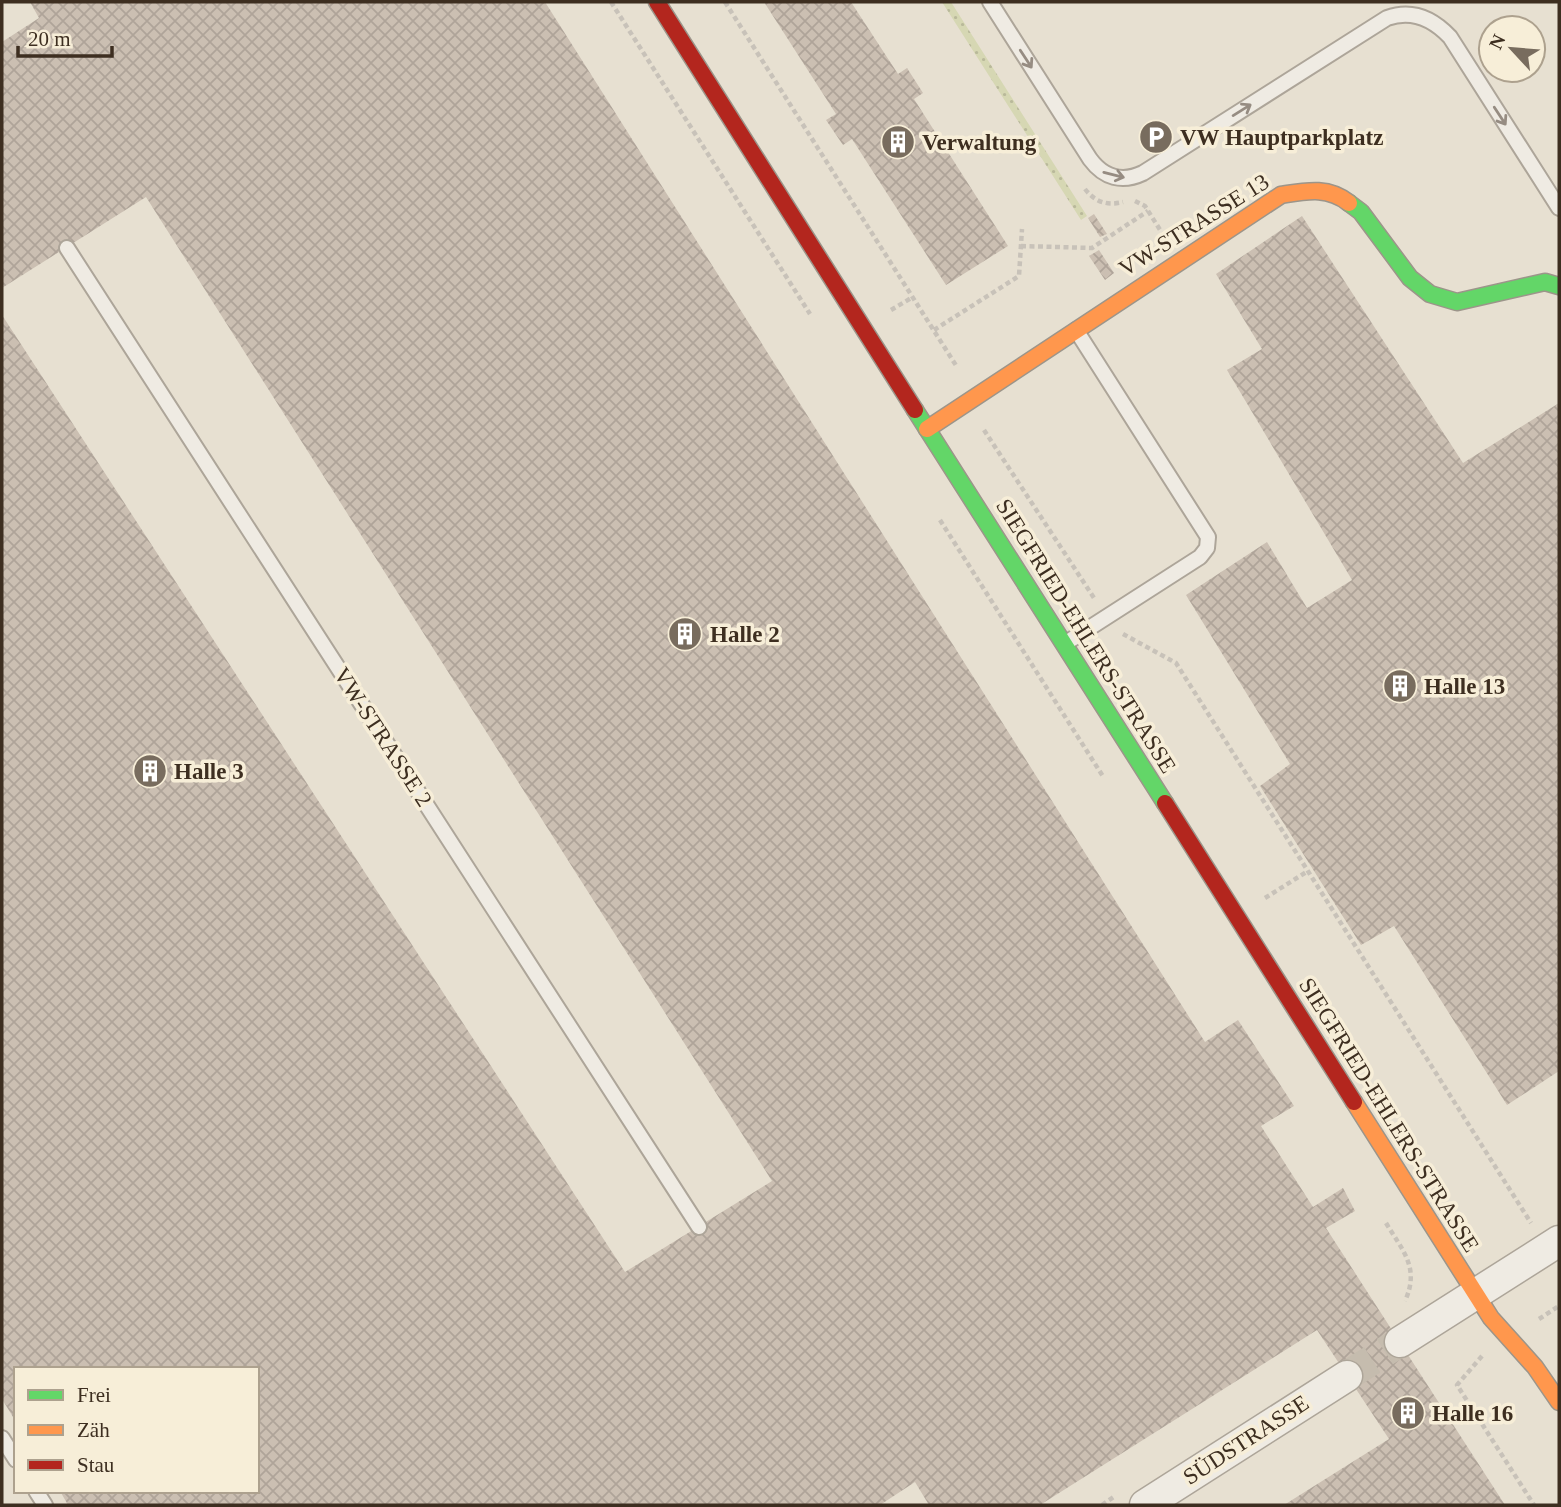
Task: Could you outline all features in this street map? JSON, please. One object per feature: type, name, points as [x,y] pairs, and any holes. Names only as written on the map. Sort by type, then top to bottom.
[{"type":"street","name":"SIEGFRIED-EHLERS-STRASSE","points":[[657,2],[1490,1318],[1535,1367],[1559,1402]]},
{"type":"street","name":"VW-STRASSE 13","points":[[927,429],[1281,195],[1295,190],[1309,189],[1334,194],[1358,207],[1408,278],[1419,288],[1445,300],[1457,302],[1545,282],[1559,286]]},
{"type":"street","points":[[1401,1342],[1559,1241]]},
{"type":"street","name":"SÜDSTRASSE","points":[[1145,1505],[1347,1376]]},
{"type":"lane","points":[[990,2],[1090,159],[1102,172],[1118,178],[1135,177],[1143,173],[1387,18],[1410,8],[1450,37],[1559,208]]},
{"type":"lane","name":"VW-STRASSE 2","points":[[67,248],[699,1227]]},
{"type":"lane","points":[[1064,644],[1200,557],[1207,548],[1208,537],[1075,329]]},
{"type":"lane","points":[[2,1438],[14,1457]]},
{"type":"path","points":[[611,2],[817,325]]},
{"type":"path","points":[[1021,246],[1092,248],[1148,211]]},
{"type":"path","points":[[934,330],[1018,276],[1022,229]]},
{"type":"path","points":[[934,510],[1110,787]]},
{"type":"path","points":[[1380,1214],[1407,1258],[1410,1268],[1410,1288],[1400,1309]]},
{"type":"path","points":[[1534,1505],[1457,1385],[1478,1359],[1559,1306]]},
{"type":"green space","points":[[942,2],[951,2],[1087,216],[1081,220]]},
{"type":"building","name":"Halle 2","points":[[30,2],[545,2],[1205,1042],[1238,1020],[1294,1106],[1261,1126],[1313,1207],[1343,1188],[1355,1211],[1326,1228],[1505,1505],[1284,1505],[1389,1439],[1317,1330],[1040,1505],[929,1505],[915,1482],[880,1505],[68,1505],[61,1493],[259,1493],[259,1367],[14,1367],[14,1419],[2,1399],[2,315],[625,1272],[772,1181],[146,197],[2,288],[2,42],[39,18]]},
{"type":"building","name":"Verwaltung","points":[[764,2],[851,2],[898,74],[907,68],[923,93],[914,99],[1008,246],[946,285],[852,139],[843,145],[826,120],[836,114]]},
{"type":"building","points":[[1094,214],[1107,234],[1100,237],[1088,218]]},
{"type":"building","name":"Halle 13","points":[[1302,216],[1463,463],[1559,403],[1559,1071],[1507,1105],[1394,926],[1361,945],[1260,786],[1290,764],[1186,595],[1267,542],[1307,608],[1352,580],[1227,370],[1262,349],[1216,274]]},
{"type":"building","points":[[1099,250],[1114,273],[1105,280],[1089,256]]},
{"type":"tunnel","points":[[1347,1376],[1400,1342]]},
{"type":"traffic: fast","points":[[1349,203],[1361,212],[1410,278],[1430,294],[1457,302],[1545,282],[1559,286]]},
{"type":"traffic: fast","points":[[915,410],[1165,803]]},
{"type":"traffic: slow","points":[[927,429],[1281,195],[1308,191],[1325,192],[1349,203]]},
{"type":"traffic: slow","points":[[1354,1102],[1491,1318],[1535,1367],[1559,1402]]},
{"type":"traffic: jam","points":[[657,2],[915,410]]},
{"type":"traffic: jam","points":[[1165,803],[1354,1102]]},
{"type":"place","name":"VW Hauptparkplatz","points":[[1156,137]]},
{"type":"place","name":"Verwaltung","points":[[898,142]]},
{"type":"place","name":"Halle 2","points":[[685,634]]},
{"type":"place","name":"Halle 13","points":[[1400,686]]},
{"type":"place","name":"Halle 3","points":[[150,771]]},
{"type":"place","name":"Halle 16","points":[[1408,1413]]}]
